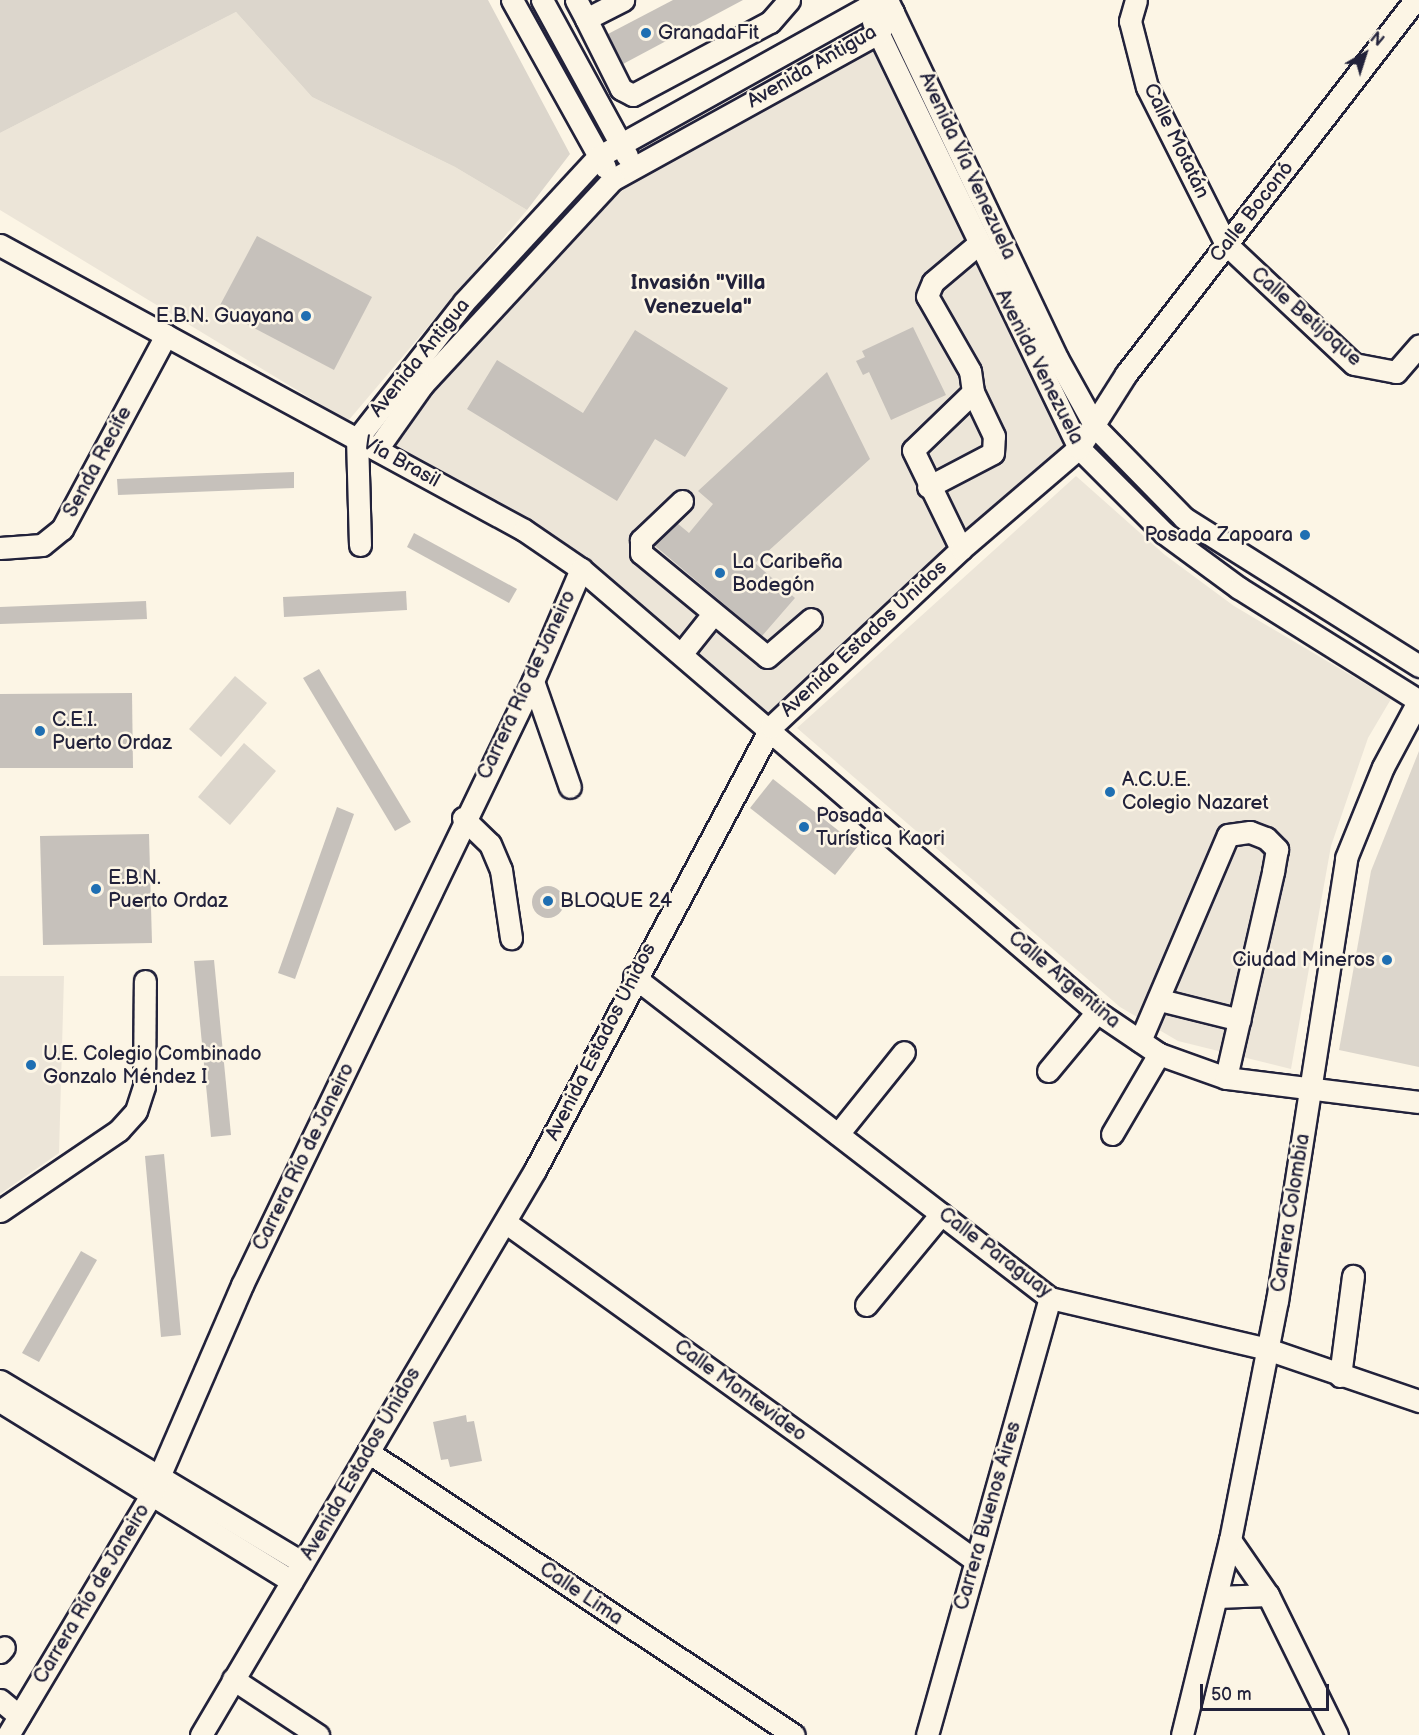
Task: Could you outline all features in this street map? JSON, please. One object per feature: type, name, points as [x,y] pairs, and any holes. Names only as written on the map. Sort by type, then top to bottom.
[{"type":"street","points":[[512,0],[598,157],[614,179]]},
{"type":"street","points":[[542,0],[633,167]]},
{"type":"street","points":[[576,0],[621,89],[633,95],[770,22],[789,0]]},
{"type":"street","points":[[586,19],[623,0]]},
{"type":"street","name":"Calle Motatán","points":[[1136,0],[1130,21],[1147,87],[1226,244]]},
{"type":"street","name":"Calle Boconó","points":[[1096,428],[1126,374],[1415,0]]},
{"type":"street","name":"Avenida Antigua","points":[[357,439],[464,302],[598,157],[864,4],[890,6],[878,33],[614,179],[430,376],[377,449]]},
{"type":"street","name":"Avenida Venezuela","points":[[864,4],[978,244],[1079,448],[1164,533],[1239,588],[1419,701]]},
{"type":"street","name":"Avenida Vía Venezuela","points":[[890,6],[1096,428]]},
{"type":"street","points":[[928,487],[993,453],[994,436],[973,392],[970,371],[927,296],[933,282],[978,244]]},
{"type":"street","name":"Calle Betijoque","points":[[1226,244],[1354,364],[1396,372],[1419,346]]},
{"type":"street","name":"Vía Brasil","points":[[0,245],[524,530],[581,569],[771,727]]},
{"type":"street","name":"Senda Recife","points":[[0,548],[42,545],[62,529],[166,335]]},
{"type":"street","points":[[961,549],[928,487],[914,450],[973,392]]},
{"type":"street","name":"Avenida Venezuela","points":[[1096,428],[1184,519],[1419,666]]},
{"type":"street","name":"Avenida Estados Unidos","points":[[201,1735],[505,1222],[634,977],[771,727],[961,549],[1079,448],[1096,428]]},
{"type":"street","points":[[357,439],[360,545]]},
{"type":"street","points":[[682,501],[638,547],[713,614],[766,657],[811,619]]},
{"type":"street","name":"Carrera Río de Janeiro","points":[[8,1735],[156,1484],[243,1285],[463,818],[534,681],[581,569]]},
{"type":"street","points":[[682,653],[713,614]]},
{"type":"street","points":[[534,681],[570,787]]},
{"type":"street","name":"Carrera Colombia","points":[[1182,1735],[1230,1540],[1267,1349],[1346,858],[1383,767],[1419,701]]},
{"type":"street","name":"Calle Argentina","points":[[771,727],[1097,1012],[1159,1054],[1226,1078],[1309,1092],[1353,1091],[1419,1102]]},
{"type":"street","points":[[463,818],[490,844],[501,870],[511,938]]},
{"type":"street","points":[[1140,1041],[1160,1000],[1221,846],[1234,831],[1250,832],[1277,849],[1226,1078]]},
{"type":"street","name":"Calle Paraguay","points":[[634,977],[1050,1298],[1267,1349],[1340,1376],[1419,1401]]},
{"type":"street","points":[[0,1211],[119,1130],[136,1111],[144,1086],[145,981]]},
{"type":"street","points":[[1160,1000],[1240,1020]]},
{"type":"street","points":[[1048,1071],[1097,1012]]},
{"type":"street","points":[[838,1134],[904,1052]]},
{"type":"street","points":[[1112,1134],[1159,1054]]},
{"type":"street","points":[[866,1305],[941,1214]]},
{"type":"street","name":"Calle Montevideo","points":[[505,1222],[976,1561]]},
{"type":"street","points":[[1340,1376],[1353,1276]]},
{"type":"street","name":"Carrera Buenos Aires","points":[[927,1735],[1050,1298]]},
{"type":"street","points":[[3,1392],[298,1572]]},
{"type":"street","name":"Calle Lima","points":[[368,1452],[794,1735]]},
{"type":"street","points":[[1230,1540],[1268,1595],[1337,1735]]},
{"type":"street","points":[[1217,1596],[1268,1595]]},
{"type":"street","points":[[233,1679],[318,1735]]},
{"type":"street","points":[[0,1700],[20,1716]]},
{"type":"shaded area","points":[[0,0],[488,0],[570,154],[527,210],[455,167],[312,97],[236,12],[0,133]]},
{"type":"shaded area","name":"E.B.N. Guayana","points":[[236,12],[312,97],[455,167],[527,210],[348,421],[0,210],[0,133]]},
{"type":"shaded area","points":[[878,33],[1079,448],[771,727],[581,569],[377,449],[613,179]]},
{"type":"shaded area","name":"A.C.U.E. Colegio Nazaret","points":[[1076,476],[1165,555],[1234,606],[1391,699],[1368,738],[1331,846],[1291,1069],[1178,1041],[1120,1007],[797,728]]},
{"type":"shaded area","points":[[235,676],[267,703],[221,757],[189,729]]},
{"type":"shaded area","points":[[244,743],[276,771],[230,825],[198,797]]},
{"type":"shaded area","name":"Ciudad Mineros","points":[[1419,751],[1419,1067],[1339,1050],[1371,871]]},
{"type":"shaded area","name":"U.E. Colegio Combinado Gonzalo Méndez I","points":[[0,976],[64,976],[59,1153],[0,1194]]},
{"type":"building","points":[[673,0],[743,0],[623,64],[608,34]]},
{"type":"building","points":[[257,236],[372,297],[334,370],[218,309]]},
{"type":"building","points":[[913,327],[946,395],[891,420],[869,372],[863,375],[856,361],[865,357],[862,351]]},
{"type":"building","points":[[635,330],[728,388],[685,457],[655,439],[617,501],[467,409],[497,360],[583,413]]},
{"type":"building","points":[[827,372],[870,459],[755,563],[795,598],[762,636],[654,545],[677,523],[689,533],[713,504],[698,491]]},
{"type":"building","points":[[294,472],[294,488],[118,495],[117,479]]},
{"type":"building","points":[[414,533],[517,589],[509,603],[407,547]]},
{"type":"building","points":[[406,591],[407,610],[284,617],[283,597]]},
{"type":"building","points":[[146,601],[147,619],[0,624],[0,607]]},
{"type":"building","points":[[319,669],[411,822],[395,831],[303,678]]},
{"type":"building","name":"C.E.I. Puerto Ordaz","points":[[132,693],[133,768],[0,768],[0,694]]},
{"type":"building","name":"Posada Turística Kaori","points":[[773,779],[858,846],[835,875],[750,808]]},
{"type":"building","points":[[337,807],[354,814],[295,979],[278,973]]},
{"type":"building","name":"E.B.N. Puerto Ordaz","points":[[149,834],[152,943],[43,945],[40,836]]},
{"type":"building","name":"BLOQUE 24","points":[[548,886],[560,890],[564,902],[560,914],[548,918],[536,914],[532,902],[536,890]]},
{"type":"building","points":[[214,960],[231,1135],[211,1137],[194,961]]},
{"type":"building","points":[[164,1154],[181,1335],[161,1337],[145,1156]]},
{"type":"building","points":[[81,1251],[97,1260],[39,1362],[22,1353]]},
{"type":"building","points":[[466,1415],[467,1422],[474,1421],[482,1461],[450,1467],[448,1459],[441,1460],[433,1422]]},
{"type":"place","name":"GranadaFit","points":[[646,33]]},
{"type":"place","name":"E.B.N. Guayana","points":[[306,316]]},
{"type":"place","name":"Posada Zapoara","points":[[1305,535]]},
{"type":"place","name":"La Caribeña Bodegón","points":[[720,573]]},
{"type":"place","name":"C.E.I. Puerto Ordaz","points":[[40,731]]},
{"type":"place","name":"A.C.U.E. Colegio Nazaret","points":[[1110,792]]},
{"type":"place","name":"Posada Turística Kaori","points":[[804,827]]},
{"type":"place","name":"E.B.N. Puerto Ordaz","points":[[96,889]]},
{"type":"place","name":"BLOQUE 24","points":[[548,901]]},
{"type":"place","name":"Ciudad Mineros","points":[[1387,960]]},
{"type":"place","name":"U.E. Colegio Combinado Gonzalo Méndez I","points":[[31,1065]]},
{"type":"district","name":"Invasión \"Villa Venezuela\"","points":[[698,295]]}]
